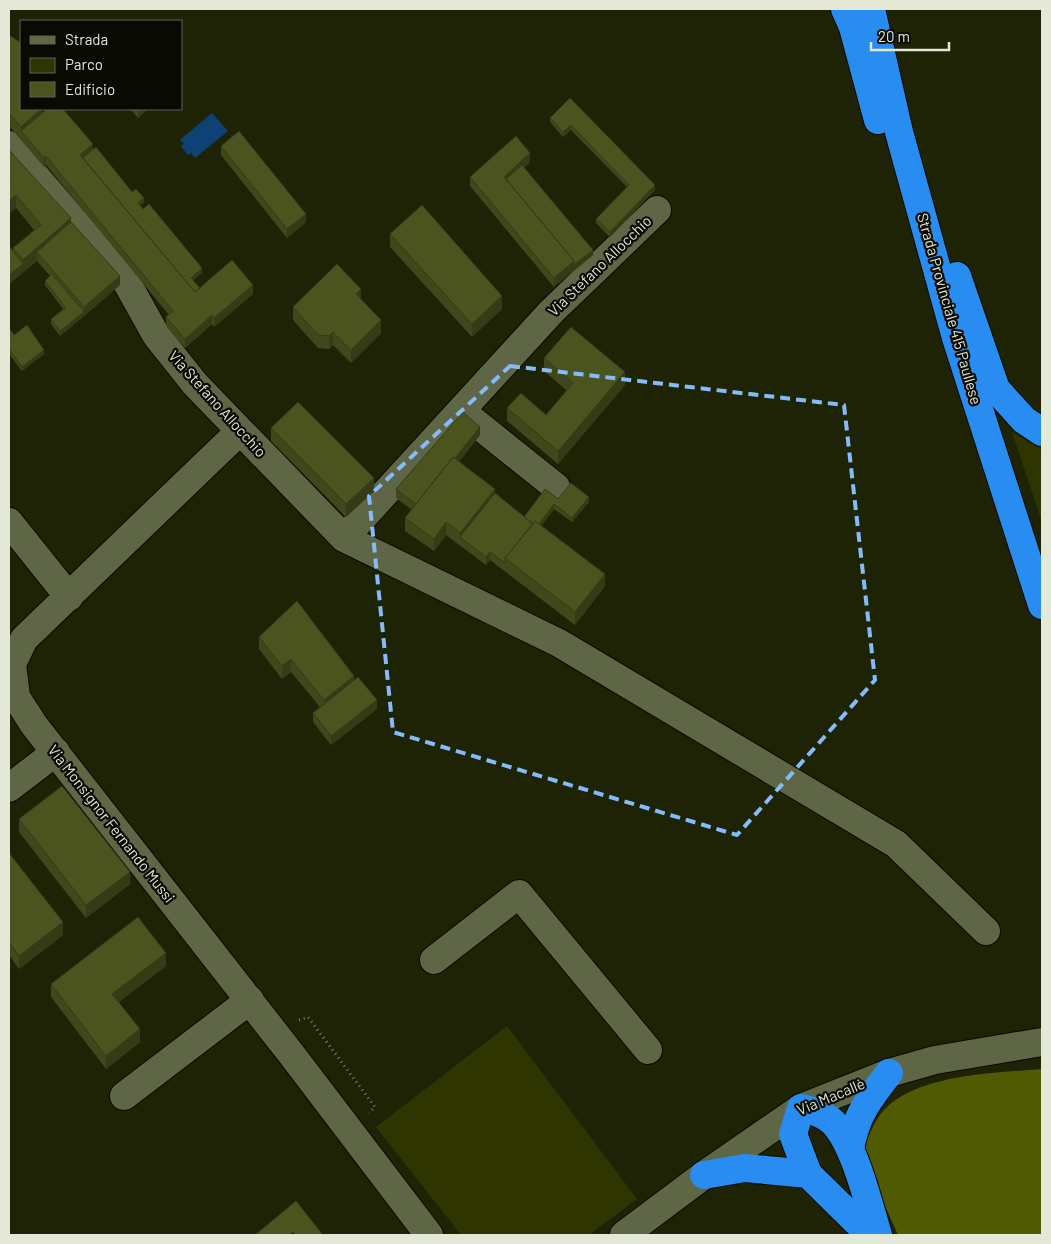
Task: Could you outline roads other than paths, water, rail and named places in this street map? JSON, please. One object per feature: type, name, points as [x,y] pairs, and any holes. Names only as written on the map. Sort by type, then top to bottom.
[{"type":"highway","points":[[845,9],[853,27],[916,258],[964,366]]},
{"type":"highway","name":"Strada Provinciale 415 Paullese","points":[[871,9],[921,216],[964,366],[1042,605]]},
{"type":"highway","points":[[875,9],[916,124],[959,286],[996,389],[1024,420],[1042,432]]},
{"type":"highway","points":[[850,1149],[854,1124],[873,1093],[889,1073]]},
{"type":"highway","points":[[870,1235],[808,1174],[793,1134],[801,1108],[816,1112],[831,1120],[842,1133],[850,1149],[878,1235]]},
{"type":"highway","points":[[704,1175],[745,1168],[808,1174]]},
{"type":"street","name":"Via Stefano Allocchio","points":[[9,145],[127,283],[156,335],[195,384],[344,538],[559,643],[896,844],[986,931]]},
{"type":"street","name":"Via Stefano Allocchio","points":[[344,538],[551,312],[658,210]]},
{"type":"street","points":[[461,411],[556,487]]},
{"type":"street","name":"Via Monsignor Fernando Mussi","points":[[240,431],[24,640],[12,664],[16,697],[34,726],[250,1000],[429,1235]]},
{"type":"street","points":[[9,522],[70,597]]},
{"type":"street","points":[[9,788],[56,752]]},
{"type":"street","points":[[434,960],[519,894],[648,1050]]},
{"type":"street","points":[[124,1096],[250,1000]]},
{"type":"street","name":"Via Macallè","points":[[624,1235],[704,1175],[801,1108],[889,1073],[935,1060],[1042,1042]]},
{"type":"water","points":[[212,113],[228,131],[195,158],[191,153],[188,155],[181,146],[184,144],[180,140]]}]
